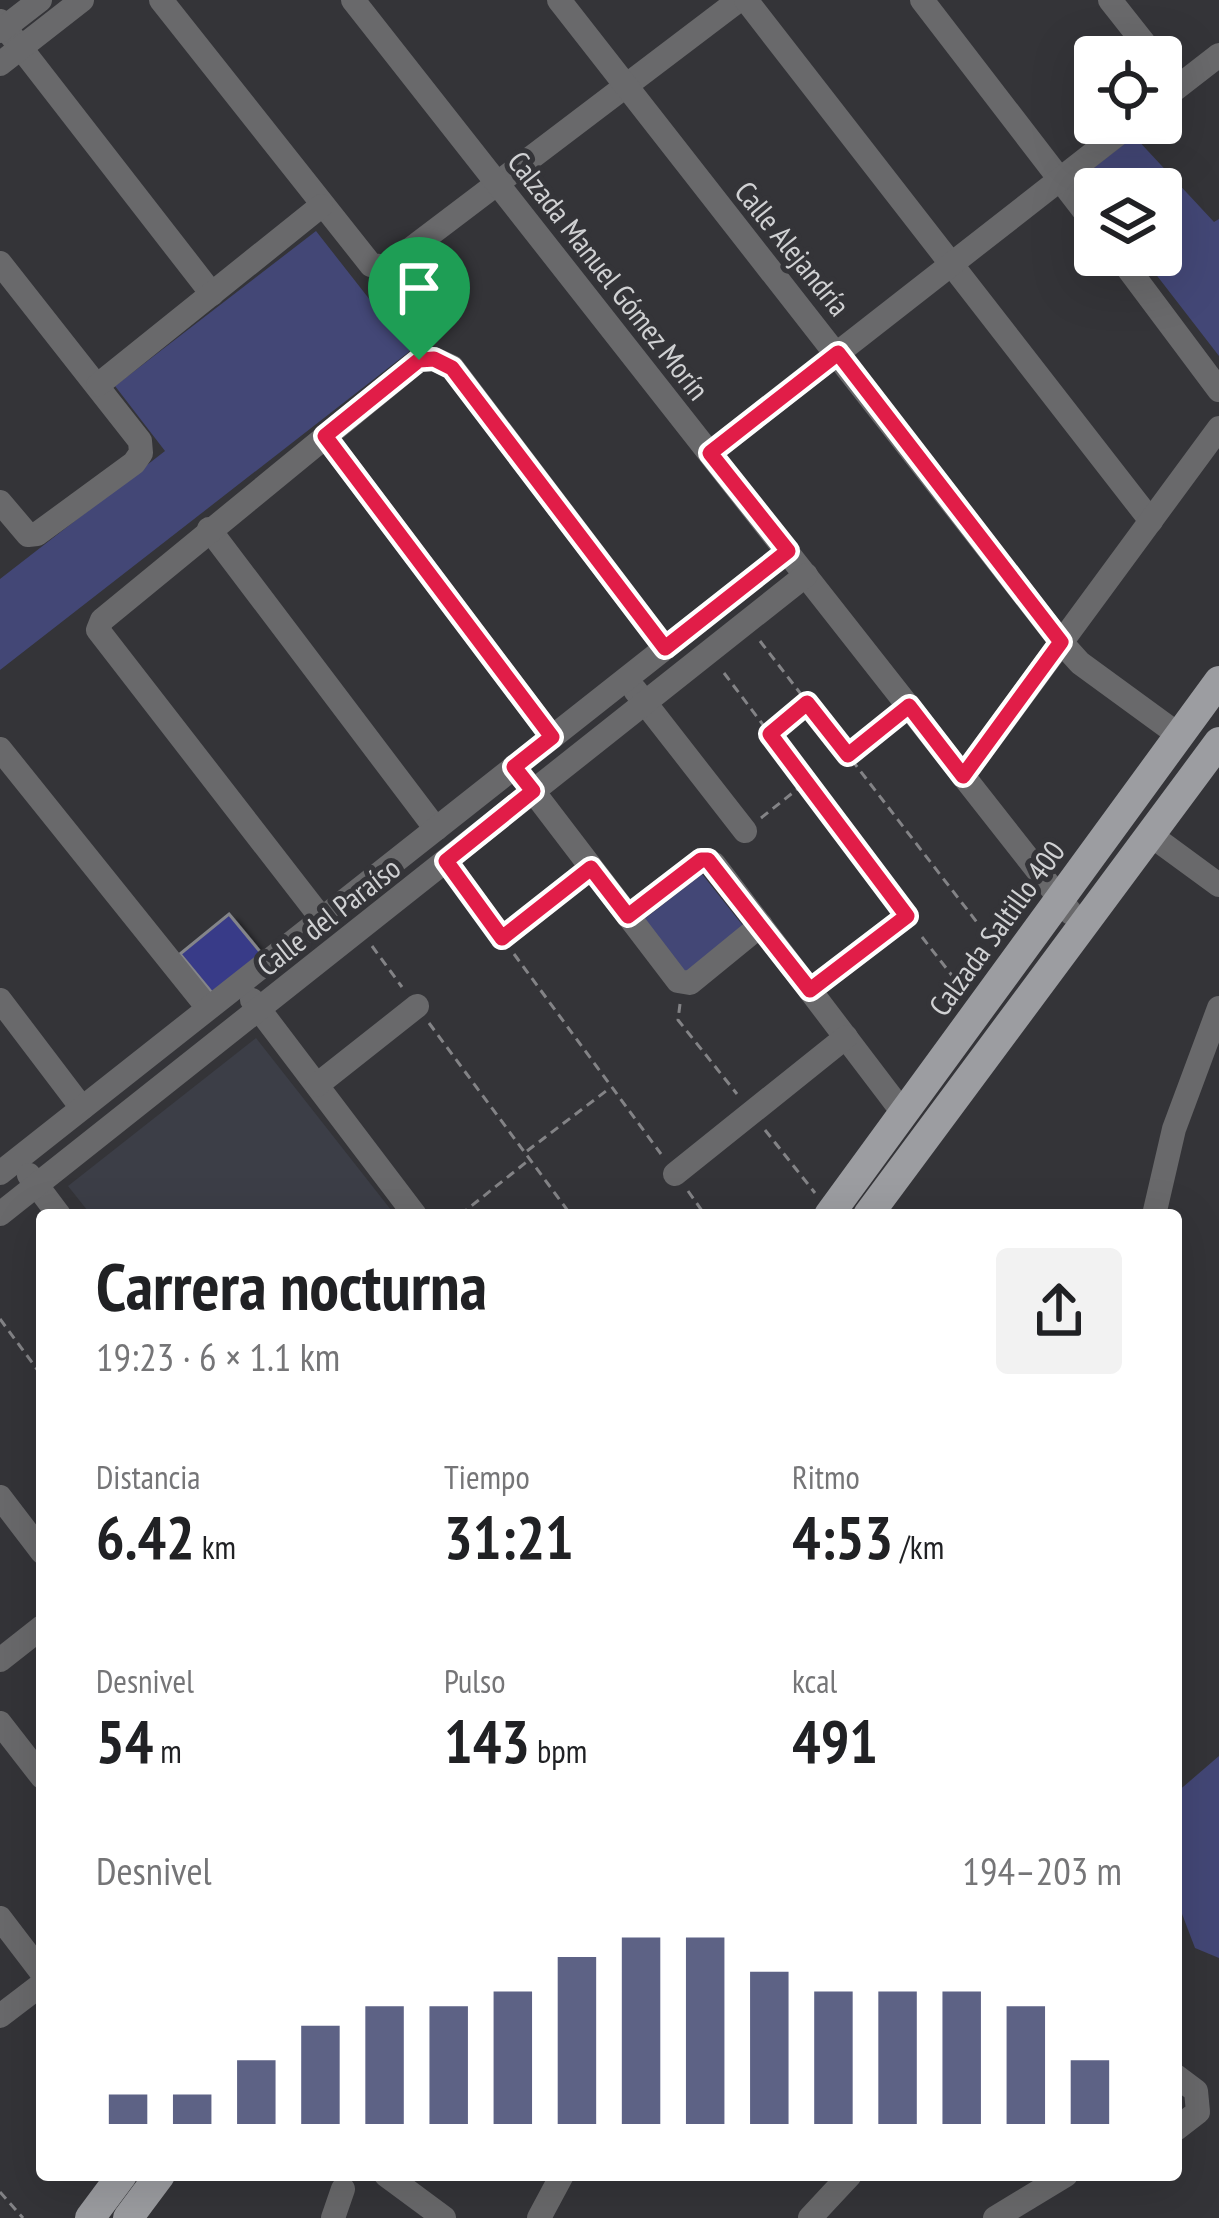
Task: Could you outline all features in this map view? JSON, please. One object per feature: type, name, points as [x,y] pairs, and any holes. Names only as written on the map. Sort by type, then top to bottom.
[{"type":"main road","name":"Calzada Saltillo 400","points":[[833,1209],[1219,681]]},
{"type":"main road","points":[[872,1209],[1219,742]]},
{"type":"main road","points":[[90,2218],[118,2181]]},
{"type":"main road","points":[[128,2218],[156,2181]]},
{"type":"street","points":[[82,0],[49,6],[2,26],[212,294]]},
{"type":"street","points":[[161,0],[321,206],[371,265],[379,268],[387,267],[743,0],[1151,520]]},
{"type":"street","name":"Calzada Manuel Gómez Morín","points":[[353,0],[1083,928]]},
{"type":"street","name":"Calle Alejandría","points":[[559,0],[1061,642],[1080,663],[1180,736]]},
{"type":"street","points":[[922,0],[1074,197]]},
{"type":"street","points":[[1111,0],[1139,36]]},
{"type":"street","points":[[0,64],[21,48],[49,6]]},
{"type":"street","points":[[1182,84],[1219,55]]},
{"type":"street","points":[[710,453],[1105,144]]},
{"type":"street","points":[[98,386],[321,206]]},
{"type":"street","points":[[0,263],[140,441],[141,453],[37,535],[28,535],[0,502]]},
{"type":"street","points":[[1134,276],[1219,390]]},
{"type":"street","points":[[322,919],[98,630],[102,620],[209,529],[419,360],[434,359],[452,368],[665,648]]},
{"type":"street","points":[[963,776],[1219,428]]},
{"type":"street","points":[[325,436],[552,737]]},
{"type":"street","points":[[209,529],[436,829]]},
{"type":"street","name":"Calle del Paraíso","points":[[9,1166],[788,551]]},
{"type":"street","name":"Calle del Paraíso","points":[[0,1214],[806,575]]},
{"type":"street","points":[[626,679],[745,831]]},
{"type":"street","points":[[0,749],[208,1008]]},
{"type":"street","points":[[514,767],[678,981],[691,983],[760,925]]},
{"type":"street","points":[[1152,836],[1219,885]]},
{"type":"street","points":[[628,916],[701,860],[708,860],[904,1114]]},
{"type":"street","points":[[502,938],[591,868]]},
{"type":"street","points":[[810,990],[907,916]]},
{"type":"street","points":[[240,983],[411,1209]]},
{"type":"street","points":[[0,1000],[82,1108]]},
{"type":"street","points":[[317,1085],[417,1006]]},
{"type":"street","points":[[1155,1209],[1174,1129],[1219,1008]]},
{"type":"street","points":[[675,1174],[846,1036]]},
{"type":"street","points":[[9,1166],[37,1185],[55,1209]]},
{"type":"street","points":[[0,1497],[36,1544]]},
{"type":"street","points":[[0,1660],[36,1632]]},
{"type":"street","points":[[4,1737],[36,1771]]},
{"type":"street","points":[[0,1918],[36,1965]]},
{"type":"street","points":[[0,2017],[36,1989]]},
{"type":"street","points":[[1182,2080],[1196,2091],[1198,2112],[1182,2124]]},
{"type":"street","points":[[394,2181],[444,2218]]},
{"type":"street","points":[[539,2218],[559,2181]]},
{"type":"street","points":[[810,2218],[844,2181]]},
{"type":"street","points":[[995,2218],[1056,2181]]},
{"type":"street","points":[[333,2218],[343,2189]]},
{"type":"path","points":[[746,622],[1012,967]]},
{"type":"path","points":[[708,652],[979,1012]]},
{"type":"path","points":[[770,734],[807,703]]},
{"type":"path","points":[[848,755],[909,706]]},
{"type":"path","points":[[446,861],[701,1209]]},
{"type":"path","points":[[359,929],[566,1209]]},
{"type":"path","points":[[525,1153],[612,1087]]},
{"type":"path","points":[[467,1209],[529,1159]]},
{"type":"path","points":[[0,1319],[36,1368]]},
{"type":"path","points":[[0,2192],[23,2218]]},
{"type":"shaded area","points":[[1124,144],[1141,144],[1164,168],[1094,168]]},
{"type":"shaded area","points":[[1182,188],[1214,222],[1219,219],[1219,356],[1157,276],[1182,276]]},
{"type":"shaded area","points":[[316,231],[410,351],[0,670],[0,579],[165,451],[115,386]]},
{"type":"shaded area","points":[[702,874],[744,927],[676,981],[634,927]]},
{"type":"shaded area","points":[[256,1038],[390,1209],[86,1209],[68,1186]]},
{"type":"shaded area","points":[[1219,1756],[1219,1958],[1195,1948],[1182,1914],[1182,1788]]},
{"type":"building","points":[[229,914],[262,954],[213,994],[180,954]]},
{"type":"route","points":[[838,353],[1061,642],[963,776],[909,706],[848,755],[807,703],[770,734],[907,916],[810,990],[708,860],[701,860],[628,916],[591,868],[502,938],[446,861],[533,791],[514,767],[552,737],[325,436],[419,360],[434,359],[452,368],[665,648],[788,551],[710,453],[838,353]]}]
